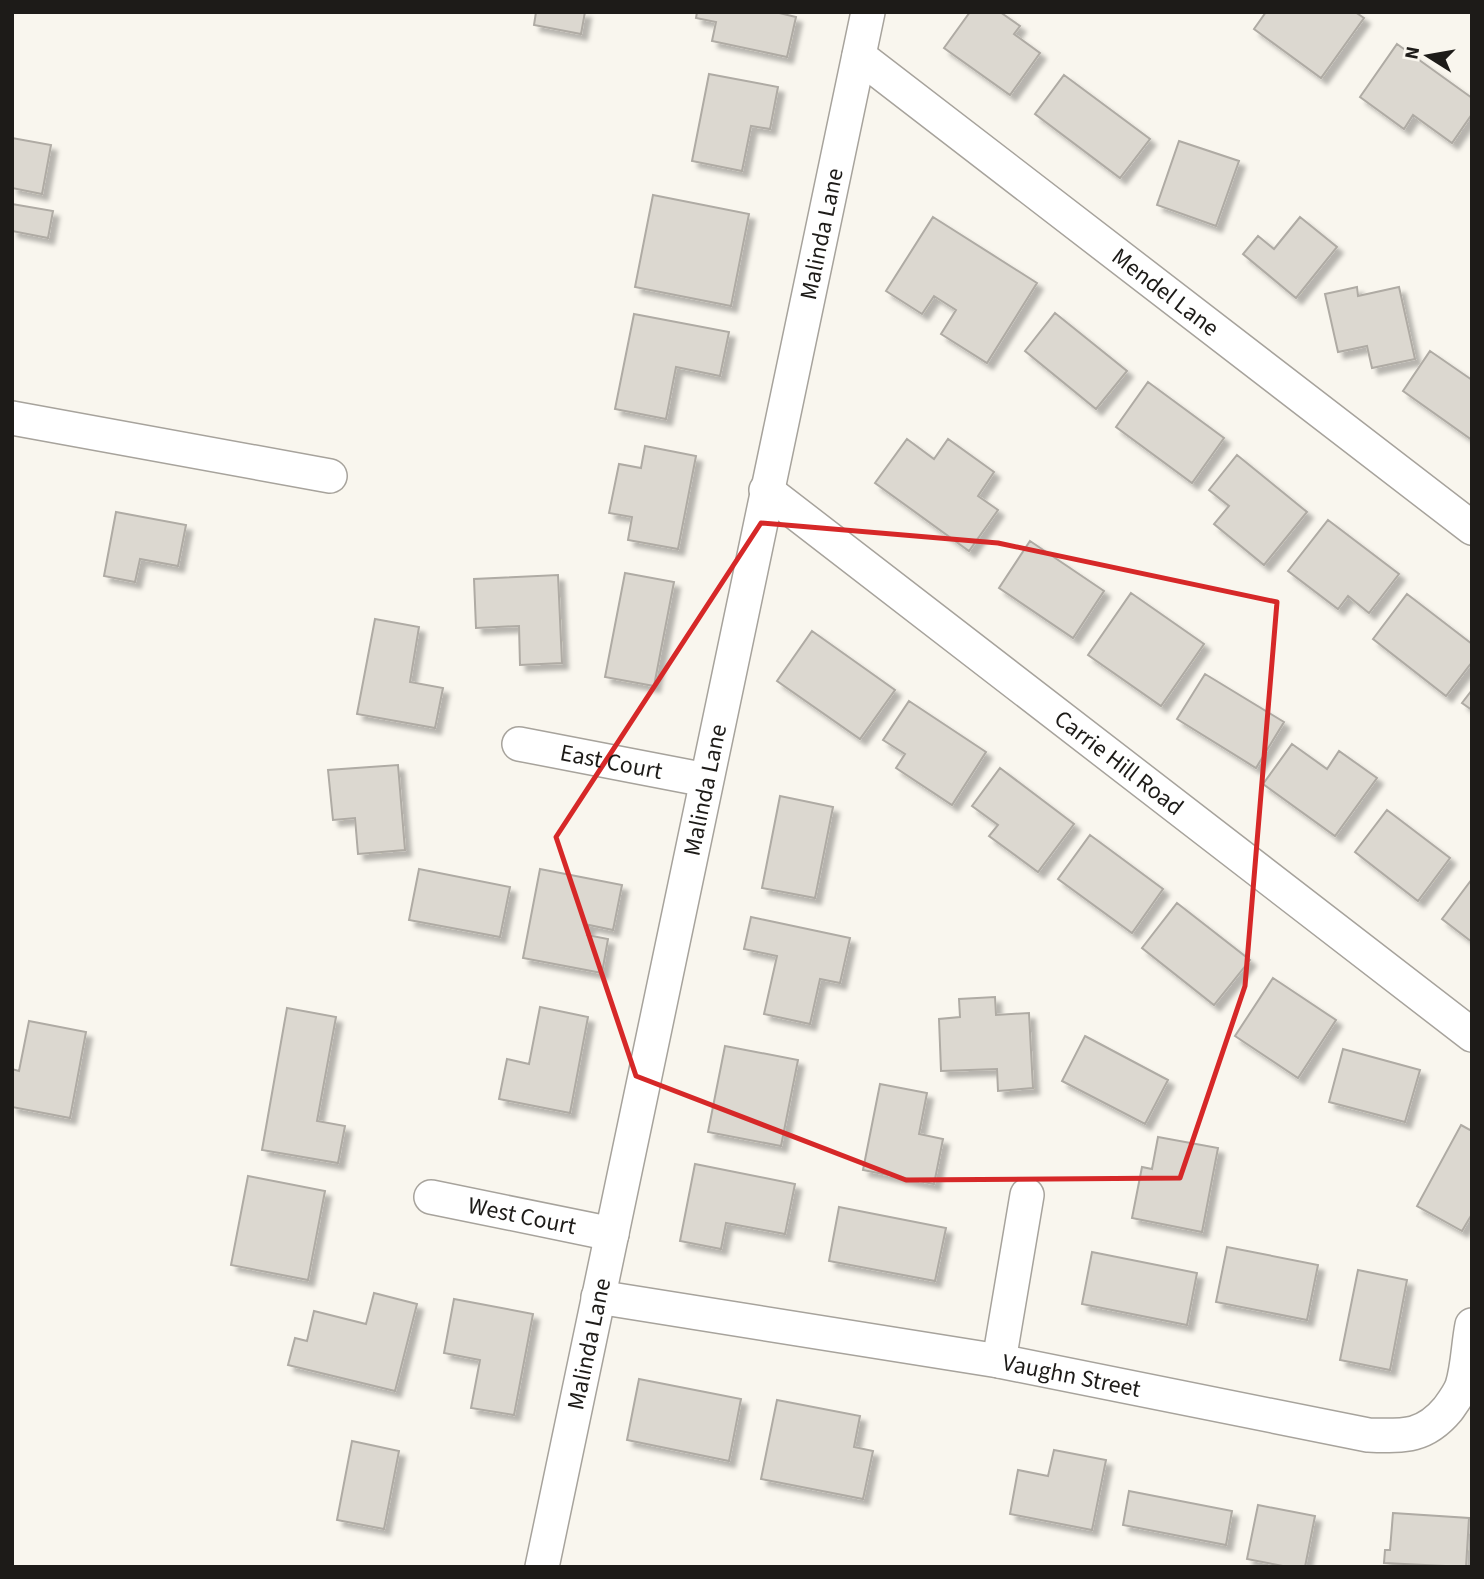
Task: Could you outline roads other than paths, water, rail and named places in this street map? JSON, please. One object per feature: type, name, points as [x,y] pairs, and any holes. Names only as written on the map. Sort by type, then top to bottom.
[{"type":"street","name":"Malinda Lane","points":[[542,1567],[868,12]]},
{"type":"street","name":"Mendel Lane","points":[[859,55],[1472,528]]},
{"type":"street","points":[[12,418],[330,477]]},
{"type":"street","name":"Carrie Hill Road","points":[[766,490],[1472,1035]]},
{"type":"street","name":"East Court","points":[[519,744],[705,780]]},
{"type":"street","points":[[999,1361],[1027,1195]]},
{"type":"street","name":"West Court","points":[[431,1197],[612,1234]]},
{"type":"street","name":"Vaughn Street","points":[[598,1297],[999,1361],[1368,1434],[1400,1436],[1421,1432],[1438,1421],[1453,1402],[1462,1386],[1472,1325]]}]
